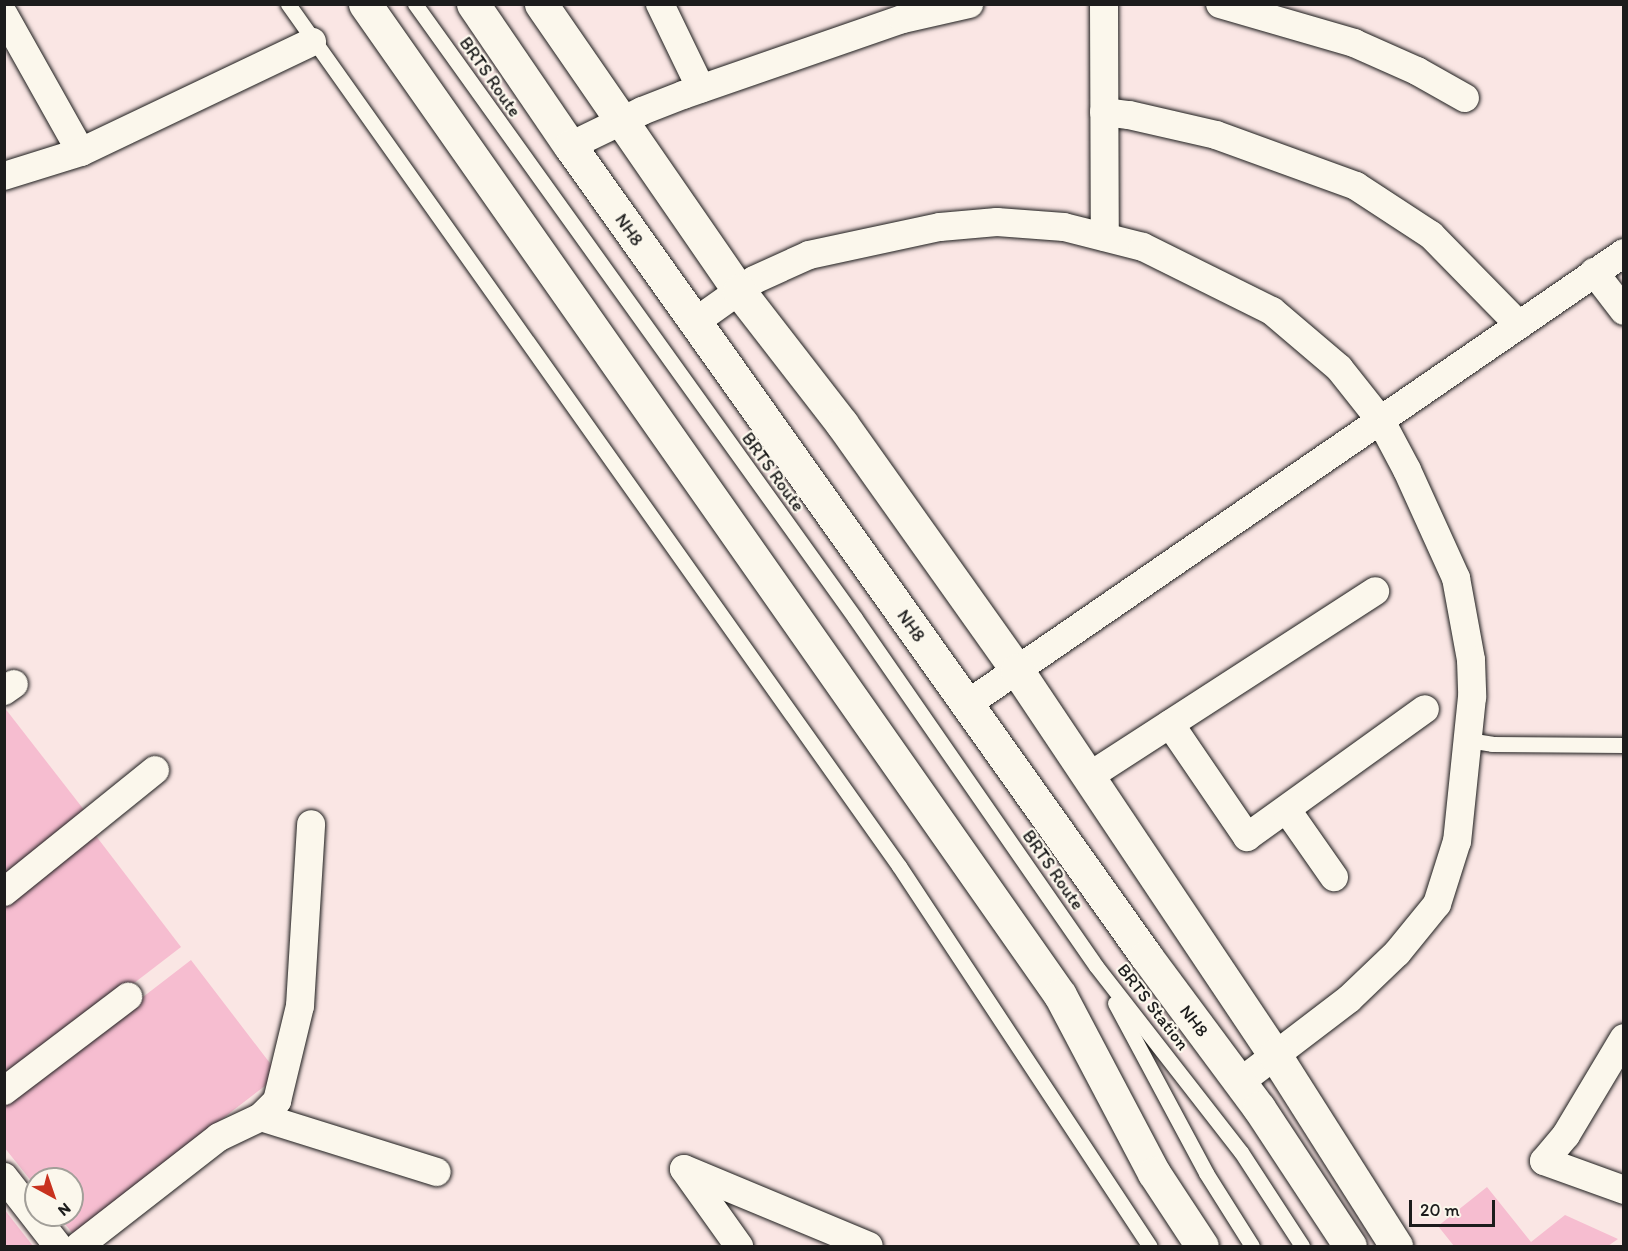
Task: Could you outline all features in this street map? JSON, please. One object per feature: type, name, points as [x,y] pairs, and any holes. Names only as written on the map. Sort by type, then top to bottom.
[{"type":"main road","points":[[365,4],[1060,995],[1154,1173],[1202,1246]]},
{"type":"main road","name":"NH8","points":[[473,4],[570,146],[966,705],[1146,956],[1240,1082],[1350,1246]]},
{"type":"main road","points":[[541,4],[740,291],[842,424],[1017,670],[1275,1055],[1396,1246]]},
{"type":"street","points":[[660,4],[701,89]]},
{"type":"street","points":[[570,146],[623,120],[901,12],[969,4]]},
{"type":"street","points":[[1104,4],[1105,237]]},
{"type":"street","points":[[1220,4],[1354,43],[1417,71],[1465,98]]},
{"type":"street","points":[[4,15],[81,152]]},
{"type":"street","points":[[4,176],[81,152],[312,42]]},
{"type":"street","points":[[1104,112],[1216,135],[1356,186],[1431,235],[1519,325]]},
{"type":"street","points":[[694,322],[754,280],[809,255],[940,227],[997,222],[1064,227],[1143,247],[1272,311],[1339,368],[1381,421],[1407,470],[1456,578],[1471,660],[1472,697],[1457,841],[1437,904],[1397,953],[1349,999],[1240,1082]]},
{"type":"street","points":[[966,705],[1623,253]]},
{"type":"street","points":[[1594,272],[1623,311]]},
{"type":"street","points":[[1088,777],[1375,591]]},
{"type":"street","points":[[1170,724],[1247,837],[1425,710]]},
{"type":"street","points":[[4,892],[155,770]]},
{"type":"street","points":[[1287,810],[1334,877]]},
{"type":"street","points":[[79,1246],[219,1137],[261,1117],[277,1101],[300,1006],[311,824]]},
{"type":"street","points":[[4,1091],[128,997]]},
{"type":"street","points":[[1623,1038],[1566,1135],[1544,1161],[1623,1190]]},
{"type":"street","points":[[261,1117],[437,1172]]},
{"type":"street","points":[[739,1246],[684,1169],[869,1246]]},
{"type":"street","points":[[4,1177],[58,1246]]},
{"type":"lane","points":[[288,4],[312,42],[899,866],[1150,1246]]},
{"type":"lane","name":"BRTS Route","points":[[415,4],[855,618],[1096,966]]},
{"type":"lane","points":[[1468,740],[1492,744],[1623,745]]},
{"type":"lane","name":"BRTS Station","points":[[1096,966],[1206,1173],[1251,1246]]},
{"type":"lane","name":"BRTS Station","points":[[1096,966],[1241,1152],[1302,1246]]},
{"type":"building","points":[[4,707],[88,815],[4,880]]},
{"type":"building","points":[[93,832],[181,947],[4,1083],[4,900]]},
{"type":"building","points":[[191,960],[279,1075],[84,1226],[84,1167],[24,1167],[24,1172],[4,1147],[4,1104]]},
{"type":"building","points":[[1487,1187],[1531,1242],[1565,1215],[1618,1239],[1608,1246],[1454,1246],[1438,1226]]},
{"type":"building","points":[[4,1209],[33,1246],[4,1246]]},
{"type":"building","points":[[67,1227],[82,1227],[73,1234]]}]
